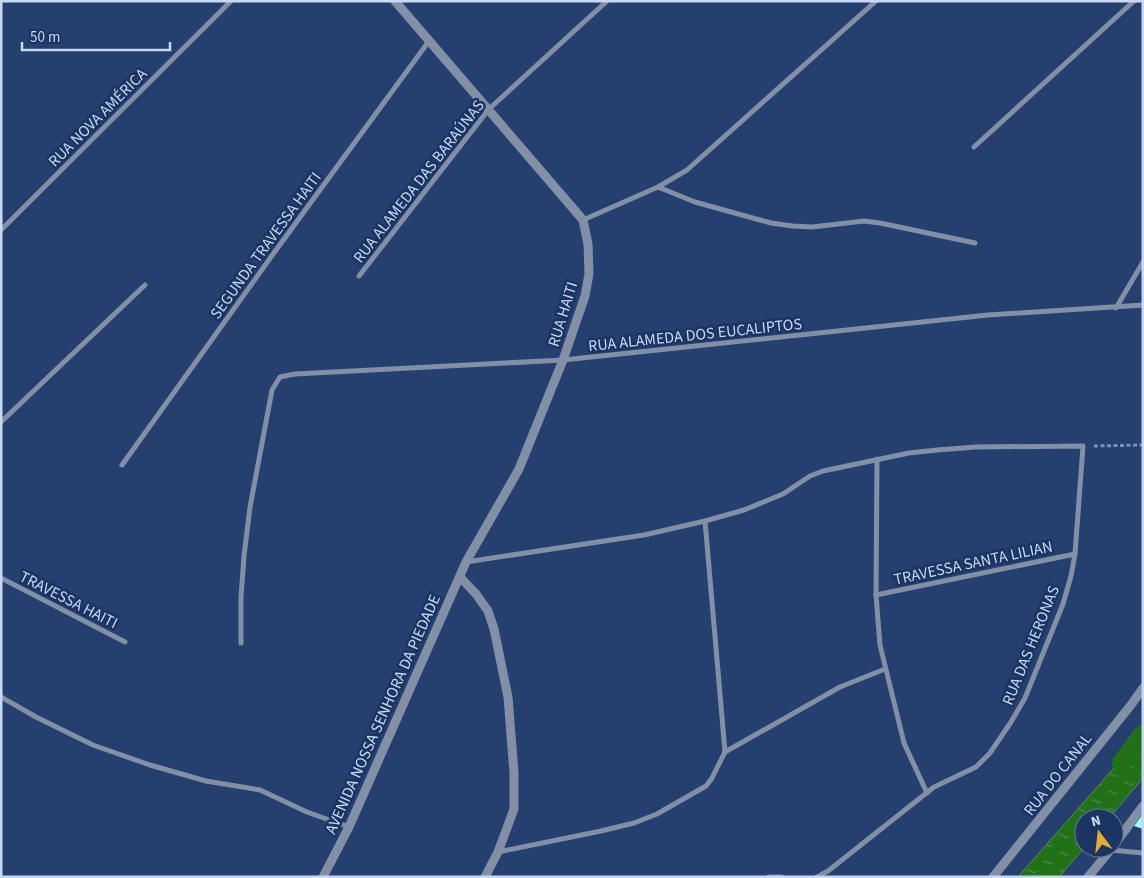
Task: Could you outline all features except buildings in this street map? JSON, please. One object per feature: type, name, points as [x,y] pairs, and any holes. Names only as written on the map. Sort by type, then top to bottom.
[{"type":"street","name":"RUA NOVA AMÉRICA","points":[[1,230],[231,1]]},
{"type":"street","name":"RUA HAITI","points":[[395,1],[583,220],[588,244],[589,274],[585,296],[563,360],[519,469],[466,562]]},
{"type":"street","name":"RUA ALAMEDA DAS BARAÚNAS","points":[[360,276],[489,109],[607,1]]},
{"type":"street","points":[[583,220],[658,187],[687,170],[876,1]]},
{"type":"street","points":[[974,147],[1134,1]]},
{"type":"street","name":"SEGUNDA TRAVESSA HAITI","points":[[122,465],[428,41]]},
{"type":"street","points":[[658,187],[695,202],[771,223],[812,227],[864,221],[880,222],[975,244]]},
{"type":"street","points":[[1116,308],[1143,262]]},
{"type":"street","points":[[1,422],[145,285]]},
{"type":"street","name":"RUA ALAMEDA DOS EUCALIPTOS","points":[[241,643],[241,597],[250,507],[272,390],[280,377],[295,374],[563,360],[988,315],[1143,305]]},
{"type":"street","points":[[466,562],[644,535],[705,521],[744,510],[783,494],[810,476],[823,471],[877,459],[909,453],[976,447],[1083,446]]},
{"type":"street","name":"RUA DAS HERONAS","points":[[816,877],[828,871],[927,792],[976,767],[984,760],[1011,722],[1025,698],[1063,604],[1071,576],[1083,446]]},
{"type":"street","points":[[877,459],[876,595],[880,645],[904,743],[927,792]]},
{"type":"street","points":[[705,521],[726,752]]},
{"type":"street","name":"TRAVESSA SANTA LILIAN","points":[[876,595],[1074,554]]},
{"type":"street","name":"AVENIDA NOSSA SENHORA DA PIEDADE","points":[[323,877],[349,827],[466,562]]},
{"type":"street","points":[[460,577],[476,594],[488,611],[494,629],[508,697],[514,773],[514,809],[498,852],[485,877]]},
{"type":"street","name":"TRAVESSA HAITI","points":[[1,578],[125,642]]},
{"type":"street","points":[[498,852],[601,831],[634,823],[657,814],[706,786],[726,752],[840,687],[885,669]]},
{"type":"street","name":"RUA DO CANAL","points":[[993,877],[1143,688]]},
{"type":"street","points":[[1,697],[93,746],[150,765],[206,780],[260,790],[307,812],[349,827]]},
{"type":"street","points":[[1124,832],[1143,806]]},
{"type":"street","points":[[1124,850],[1143,853]]},
{"type":"street","points":[[1088,877],[1104,858]]},
{"type":"street","points":[[769,877],[782,877]]},
{"type":"path","points":[[1083,446],[1143,445]]},
{"type":"water","points":[[1143,735],[1143,778],[1118,808],[1079,808]]},
{"type":"water","points":[[1074,813],[1075,858],[1059,877],[1018,877]]},
{"type":"waterway","points":[[1122,763],[1143,735]]}]
